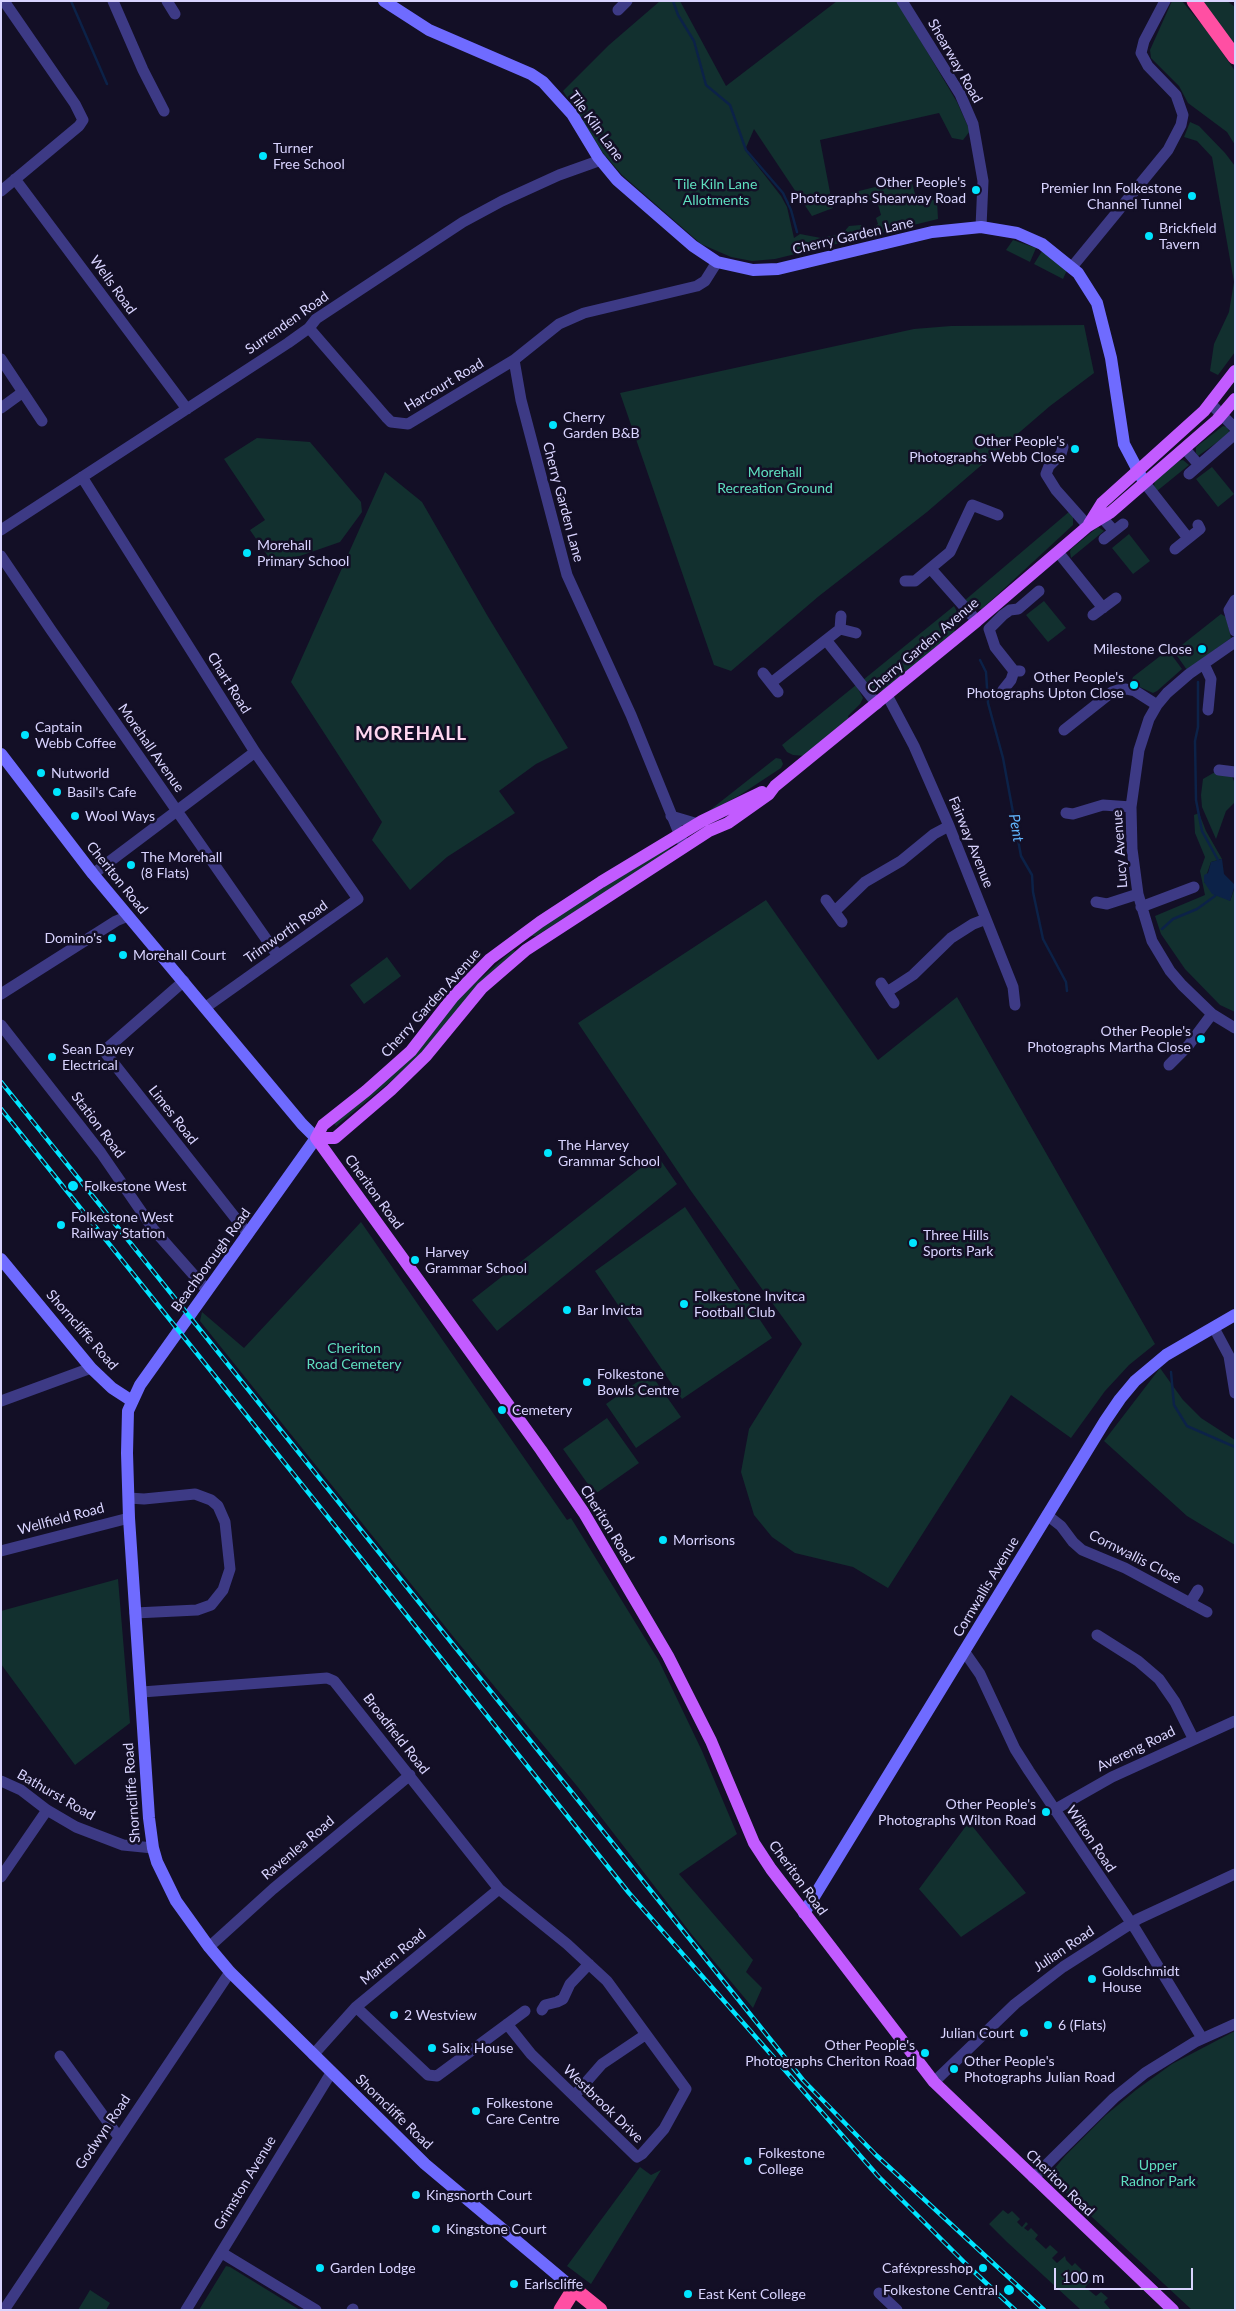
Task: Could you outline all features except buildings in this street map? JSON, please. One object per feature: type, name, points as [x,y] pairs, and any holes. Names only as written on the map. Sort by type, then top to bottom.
[{"type":"highway","points":[[1194,1],[1235,57]]},
{"type":"highway","points":[[562,2310],[574,2289]]},
{"type":"highway","name":"Shorncliffe Road","points":[[574,2289],[600,2310]]},
{"type":"main road","name":"Cherry Garden Avenue","points":[[776,786],[698,824],[682,841],[662,846],[565,905],[490,959],[453,997],[411,1051],[377,1082],[323,1125],[316,1138],[335,1138],[408,1075],[432,1049],[465,1007],[500,970],[682,841],[749,810],[977,621],[1088,526],[1100,514],[1102,504],[1210,403],[1235,371]]},
{"type":"main road","name":"Cherry Garden Avenue","points":[[1100,514],[1111,512],[1185,448],[1222,414],[1235,399]]},
{"type":"main road","name":"Cheriton Road","points":[[316,1138],[541,1450],[584,1513],[656,1632],[684,1686],[711,1741],[754,1843],[804,1913],[934,2082],[1173,2310]]},
{"type":"street","points":[[4,1],[84,120],[6,184]]},
{"type":"street","points":[[113,1],[143,70],[164,111]]},
{"type":"street","points":[[167,1],[175,14]]},
{"type":"street","name":"Tile Kiln Lane","points":[[384,1],[429,30],[531,74],[543,82],[572,114],[601,160],[617,180],[693,246],[717,262]]},
{"type":"street","points":[[618,10],[627,1]]},
{"type":"street","name":"Shearway Road","points":[[902,1],[960,94],[974,124],[983,181],[981,227]]},
{"type":"street","points":[[1072,267],[1168,150],[1178,134],[1183,115],[1176,95],[1148,66],[1141,53],[1144,41],[1165,1]]},
{"type":"street","name":"Surrenden Road","points":[[1,530],[309,328],[316,319],[463,222],[502,201],[560,175],[601,160]]},
{"type":"street","name":"Wells Road","points":[[6,184],[187,409]]},
{"type":"street","name":"Cherry Garden Lane","points":[[717,262],[753,270],[773,269],[944,230],[981,227],[1022,235],[1042,244],[1072,267],[1087,285],[1098,308],[1111,358],[1124,444],[1144,482]]},
{"type":"street","points":[[514,360],[559,324],[584,313],[697,286],[705,281],[717,262]]},
{"type":"street","name":"Harcourt Road","points":[[309,328],[386,417],[391,422],[398,424],[408,424],[514,360]]},
{"type":"street","points":[[1,359],[42,421]]},
{"type":"street","name":"Cherry Garden Lane","points":[[514,360],[523,408],[567,575],[631,715],[682,841]]},
{"type":"street","points":[[1,408],[23,392]]},
{"type":"street","points":[[1210,403],[1235,428]]},
{"type":"street","points":[[1189,474],[1235,434]]},
{"type":"street","points":[[1063,448],[1061,454],[1049,466],[1046,474],[1056,490],[1088,526]]},
{"type":"street","points":[[1185,448],[1199,464]]},
{"type":"street","name":"Chart Road","points":[[82,477],[255,752],[358,899]]},
{"type":"street","points":[[1144,482],[1188,538]]},
{"type":"street","points":[[905,581],[915,581],[950,552],[973,501],[998,514]]},
{"type":"street","points":[[1100,514],[1118,528],[1104,539]]},
{"type":"street","points":[[1174,549],[1200,529],[1198,525]]},
{"type":"street","points":[[1058,552],[1098,612],[1116,598]]},
{"type":"street","name":"Morehall Avenue","points":[[1,556],[278,956]]},
{"type":"street","points":[[931,569],[977,621]]},
{"type":"street","points":[[1018,586],[1029,600]]},
{"type":"street","points":[[1003,690],[1017,671],[995,647],[989,629],[1003,615],[1010,610],[1018,609],[1039,591]]},
{"type":"street","points":[[1235,600],[1229,610],[1235,631]]},
{"type":"street","points":[[763,673],[775,688],[840,629],[841,616]]},
{"type":"street","points":[[840,629],[856,633]]},
{"type":"street","points":[[826,640],[877,704]]},
{"type":"street","name":"Lucy Avenue","points":[[1235,642],[1177,684],[1157,705],[1149,719],[1139,750],[1131,807],[1132,849],[1138,894],[1147,930],[1158,954],[1182,985],[1212,1014],[1235,1028]]},
{"type":"street","points":[[1204,664],[1211,679],[1208,710]]},
{"type":"street","points":[[1064,730],[1083,722],[1112,692],[1126,689],[1135,691],[1157,705]]},
{"type":"street","name":"Fairway Avenue","points":[[887,695],[914,746],[949,826],[1013,987],[1015,1005]]},
{"type":"street","points":[[93,874],[255,752]]},
{"type":"street","name":"Cheriton Road","points":[[1,754],[93,874],[302,1124],[316,1138]]},
{"type":"street","points":[[1219,770],[1235,772]]},
{"type":"street","points":[[1066,813],[1073,814],[1103,805],[1131,807]]},
{"type":"street","points":[[662,846],[669,828],[671,816],[698,824]]},
{"type":"street","points":[[835,911],[865,882],[901,861],[934,834],[949,826]]},
{"type":"street","points":[[1141,907],[1194,887]]},
{"type":"street","points":[[1096,902],[1107,904],[1138,894]]},
{"type":"street","name":"Trimworth Road","points":[[206,1007],[358,899]]},
{"type":"street","points":[[826,900],[842,922]]},
{"type":"street","points":[[1,994],[116,921],[128,916]]},
{"type":"street","points":[[894,1003],[884,988],[913,975],[951,938],[973,924],[986,919]]},
{"type":"street","name":"Limes Road","points":[[184,981],[101,1047],[248,1234]]},
{"type":"street","points":[[1169,1065],[1184,1060],[1212,1014]]},
{"type":"street","name":"Station Road","points":[[1,1025],[101,1153],[154,1230],[208,1290]]},
{"type":"street","name":"Beachborough Road","points":[[132,1402],[140,1385],[316,1138]]},
{"type":"street","name":"Shorncliffe Road","points":[[1,1259],[91,1368],[112,1388],[132,1402],[128,1411],[129,1518],[152,1848],[162,1874],[176,1901],[209,1947],[230,1972],[331,2073],[432,2170],[574,2289]]},
{"type":"street","name":"Cornwallis Avenue","points":[[804,1913],[1105,1421],[1135,1381],[1166,1355],[1235,1315]]},
{"type":"street","points":[[1214,1328],[1229,1356],[1235,1393]]},
{"type":"street","points":[[1,1401],[91,1368]]},
{"type":"street","points":[[129,1498],[144,1499],[195,1494],[211,1500],[218,1506],[225,1522],[230,1568],[223,1590],[211,1605],[197,1610],[135,1614]]},
{"type":"street","name":"Cornwallis Close","points":[[1047,1515],[1061,1526],[1073,1542],[1082,1550],[1125,1568],[1206,1612]]},
{"type":"street","name":"Wellfield Road","points":[[1,1551],[129,1518]]},
{"type":"street","name":"Cornwallis Close","points":[[1190,1603],[1198,1590]]},
{"type":"street","points":[[1097,1635],[1138,1661],[1159,1679],[1175,1702],[1193,1738]]},
{"type":"street","name":"Wilton Road","points":[[964,1651],[980,1674],[1016,1749],[1054,1810],[1131,1923],[1202,2038]]},
{"type":"street","name":"Broadfield Road","points":[[142,1692],[327,1678],[334,1681],[499,1889],[567,1944]]},
{"type":"street","name":"Avereng Road","points":[[1054,1810],[1112,1777],[1193,1738],[1235,1721]]},
{"type":"street","name":"Ravenlea Road","points":[[209,1947],[273,1889],[410,1775]]},
{"type":"street","name":"Bathurst Road","points":[[2,1778],[47,1810],[76,1827],[107,1840],[137,1848],[152,1848]]},
{"type":"street","points":[[1,1876],[47,1810]]},
{"type":"street","name":"Julian Road","points":[[934,2082],[985,2031],[1062,1966],[1131,1923],[1235,1874]]},
{"type":"street","name":"Marten Road","points":[[313,2054],[356,2006],[499,1889]]},
{"type":"street","name":"Westbrook Drive","points":[[507,2024],[531,2054],[637,2157],[642,2154],[664,2129],[686,2089],[607,1981],[567,1944]]},
{"type":"street","points":[[542,2010],[545,2005],[558,2002],[563,1998],[570,1984],[589,1964]]},
{"type":"street","name":"Godwyn Road","points":[[4,2310],[118,2136],[230,1972]]},
{"type":"street","points":[[356,2006],[428,2075],[437,2076],[476,2050],[525,2011]]},
{"type":"street","points":[[1033,2178],[1120,2093],[1170,2056],[1202,2038],[1235,2024]]},
{"type":"street","points":[[574,2096],[602,2064],[645,2035]]},
{"type":"street","points":[[60,2056],[118,2136]]},
{"type":"street","name":"Grimston Avenue","points":[[186,2310],[331,2073]]},
{"type":"street","points":[[222,2253],[316,2310]]},
{"type":"street","points":[[879,2293],[897,2310]]},
{"type":"green space","name":"Tile Kiln Lane Allotments","points":[[660,1],[680,1],[726,86],[837,1],[897,1],[957,102],[970,131],[963,140],[952,138],[939,113],[820,140],[833,208],[812,216],[754,129],[745,150],[781,196],[787,207],[794,238],[800,234],[821,238],[836,235],[843,233],[849,226],[861,225],[864,229],[869,230],[878,224],[876,218],[881,215],[877,201],[856,205],[851,193],[891,183],[893,187],[912,183],[915,194],[918,197],[937,201],[938,219],[775,259],[752,261],[731,257],[701,244],[622,175],[603,153],[563,91],[609,45]]},
{"type":"green space","points":[[1172,1],[1182,1],[1208,32],[1235,71],[1235,145],[1227,132],[1188,103],[1179,86],[1151,58],[1150,50]]},
{"type":"green space","points":[[1202,1],[1227,1],[1235,7],[1235,47]]},
{"type":"green space","points":[[1190,122],[1199,126],[1235,166],[1235,352],[1218,375],[1210,371],[1214,344],[1229,312],[1234,282],[1212,157],[1197,141],[1184,137]]},
{"type":"green space","points":[[1013,240],[1036,248],[1030,262],[1006,250]]},
{"type":"green space","points":[[1042,251],[1067,270],[1063,279],[1034,264]]},
{"type":"green space","name":"Morehall Recreation Ground","points":[[1084,325],[1094,373],[1050,406],[927,512],[819,596],[731,671],[714,665],[620,393],[914,329],[951,326]]},
{"type":"green space","points":[[1223,426],[1227,427],[1230,433],[1198,456],[1196,447]]},
{"type":"green space","points":[[257,438],[310,442],[361,502],[362,512],[340,542],[274,565],[250,530],[265,520],[224,459]]},
{"type":"green space","points":[[1183,460],[1189,465],[1157,491],[1154,486],[1155,480],[1179,461]]},
{"type":"green space","points":[[1212,467],[1234,494],[1218,507],[1196,479]]},
{"type":"green space","points":[[385,472],[422,502],[487,615],[568,748],[536,764],[499,791],[515,813],[447,857],[410,890],[372,840],[382,822],[291,682]]},
{"type":"green space","points":[[1070,511],[1073,515],[1073,525],[982,609],[973,608],[964,601]]},
{"type":"green space","points":[[1098,527],[1104,531],[1071,558],[1071,549]]},
{"type":"green space","points":[[1129,534],[1150,561],[1133,574],[1112,548]]},
{"type":"green space","points":[[1044,601],[1066,628],[1048,642],[1026,615]]},
{"type":"green space","points":[[954,606],[960,617],[960,622],[954,630],[956,632],[883,691],[874,692],[863,680]]},
{"type":"green space","points":[[1221,614],[1226,617],[1231,638],[1187,670],[1175,653],[1178,648]]},
{"type":"green space","points":[[1168,650],[1182,669],[1153,693],[1131,683],[1133,677]]},
{"type":"green space","points":[[856,685],[863,698],[860,704],[848,716],[849,719],[805,756],[793,755],[787,752],[782,745]]},
{"type":"green space","points":[[776,758],[781,759],[783,764],[781,768],[740,795],[705,814]]},
{"type":"green space","points":[[1215,772],[1232,776],[1235,784],[1235,802],[1226,811],[1216,839],[1202,807],[1201,795],[1203,779]]},
{"type":"green space","points":[[1199,813],[1206,831],[1222,859],[1211,862],[1204,882],[1230,901],[1235,887],[1235,1012],[1220,1005],[1185,969],[1161,934],[1155,916],[1205,895],[1200,871],[1205,857],[1195,833],[1194,815]]},
{"type":"green space","points":[[669,847],[670,851],[536,936],[532,936],[536,929]]},
{"type":"green space","name":"Three Hills Sports Park","points":[[766,900],[878,1060],[957,997],[1155,1344],[1129,1365],[1105,1391],[1071,1438],[1011,1395],[888,1588],[853,1567],[795,1553],[772,1537],[754,1515],[741,1472],[749,1429],[802,1344],[691,1191],[578,1023]]},
{"type":"green space","points":[[513,950],[516,951],[478,984],[412,1064],[336,1126],[333,1122],[472,986]]},
{"type":"green space","points":[[387,957],[401,976],[364,1004],[350,985]]},
{"type":"green space","points":[[657,1155],[677,1184],[497,1331],[472,1300]]},
{"type":"green space","name":"Folkestone Invitca Football Club","points":[[685,1207],[772,1338],[682,1399],[595,1271]]},
{"type":"green space","name":"Cheriton Road Cemetery","points":[[361,1222],[567,1520],[571,1518],[659,1661],[702,1751],[737,1834],[679,1874],[753,1960],[746,1972],[762,1988],[753,2008],[693,1936],[577,1786],[456,1640],[200,1321],[202,1312],[244,1348]]},
{"type":"green space","points":[[1160,1368],[1183,1400],[1201,1418],[1235,1440],[1235,1545],[1187,1516],[1104,1441]]},
{"type":"green space","points":[[650,1373],[681,1417],[636,1448],[606,1404]]},
{"type":"green space","points":[[607,1418],[639,1463],[595,1494],[563,1449]]},
{"type":"green space","points":[[118,1579],[130,1723],[75,1765],[1,1664],[1,1611]]},
{"type":"green space","points":[[969,1822],[1026,1893],[961,1937],[919,1889]]},
{"type":"green space","name":"Upper Radnor Park","points":[[1235,2031],[1235,2310],[1192,2310],[1064,2191],[1050,2174],[1065,2156],[1106,2115],[1136,2090],[1172,2064]]},
{"type":"green space","points":[[640,2167],[651,2175],[661,2170],[591,2284],[567,2266]]},
{"type":"green space","points":[[1003,2210],[1008,2214],[1012,2211],[1020,2219],[1017,2222],[1022,2227],[1026,2222],[1028,2224],[1024,2228],[1028,2231],[1031,2228],[1038,2235],[1035,2239],[1046,2249],[1050,2245],[1058,2252],[1052,2258],[1057,2263],[1065,2256],[1072,2266],[1075,2263],[1082,2270],[1072,2280],[1077,2284],[1085,2276],[1091,2281],[1085,2287],[1096,2296],[1101,2292],[1108,2298],[1104,2302],[1111,2310],[1081,2310],[1007,2242],[989,2224]]},
{"type":"green space","points":[[226,2266],[230,2267],[300,2310],[199,2310]]},
{"type":"green space","points":[[90,2290],[110,2303],[106,2310],[78,2310]]},
{"type":"water","points":[[1222,859],[1224,874],[1235,885],[1230,901],[1212,894],[1204,882],[1204,875],[1208,873],[1211,862]]},
{"type":"waterway","points":[[71,1],[107,84]]},
{"type":"waterway","points":[[673,1],[678,15],[694,41],[706,85],[730,105],[746,150],[783,193],[791,210],[797,232]]},
{"type":"waterway","name":"Pent","points":[[980,660],[986,672],[988,703],[1003,758],[1021,856],[1032,875],[1033,892],[1043,939],[1066,982],[1067,991]]},
{"type":"waterway","points":[[1198,682],[1198,727],[1195,741],[1196,800],[1202,831],[1218,860]]},
{"type":"waterway","points":[[1162,929],[1173,919],[1197,909],[1215,896]]},
{"type":"waterway","points":[[1171,1372],[1174,1405],[1187,1426],[1235,1447]]},
{"type":"railway","points":[[1,1082],[803,2080],[876,2155],[1044,2310]]},
{"type":"railway","points":[[1,1109],[629,1893],[878,2176],[1015,2310]]},
{"type":"place","name":"Turner Free School","points":[[263,156]]},
{"type":"place","name":"Other People's Photographs Shearway Road","points":[[976,190]]},
{"type":"place","name":"Premier Inn Folkestone Channel Tunnel","points":[[1192,196]]},
{"type":"place","name":"Brickfield Tavern","points":[[1149,236]]},
{"type":"place","name":"Cherry Garden B&B","points":[[553,425]]},
{"type":"place","name":"Other People's Photographs Webb Close","points":[[1075,449]]},
{"type":"place","name":"Morehall Primary School","points":[[247,553]]},
{"type":"place","name":"Milestone Close","points":[[1202,649]]},
{"type":"place","name":"Other People's Photographs Upton Close","points":[[1134,685]]},
{"type":"place","name":"Captain Webb Coffee","points":[[25,735]]},
{"type":"place","name":"Nutworld","points":[[41,773]]},
{"type":"place","name":"Basil's Cafe","points":[[57,792]]},
{"type":"place","name":"Wool Ways","points":[[75,816]]},
{"type":"place","name":"The Morehall (8 Flats)","points":[[131,865]]},
{"type":"place","name":"Domino's","points":[[112,938]]},
{"type":"place","name":"Morehall Court","points":[[123,955]]},
{"type":"place","name":"Other People's Photographs Martha Close","points":[[1201,1039]]},
{"type":"place","name":"Sean Davey Electrical","points":[[52,1057]]},
{"type":"place","name":"The Harvey Grammar School","points":[[548,1153]]},
{"type":"place","name":"Folkestone West","points":[[73,1186]]},
{"type":"place","name":"Folkestone West Railway Station","points":[[61,1225]]},
{"type":"place","name":"Three Hills Sports Park","points":[[913,1243]]},
{"type":"place","name":"Harvey Grammar School","points":[[415,1260]]},
{"type":"place","name":"Folkestone Invitca Football Club","points":[[684,1304]]},
{"type":"place","name":"Bar Invicta","points":[[567,1310]]},
{"type":"place","name":"Folkestone Bowls Centre","points":[[587,1382]]},
{"type":"place","name":"Cemetery","points":[[502,1410]]},
{"type":"place","name":"Morrisons","points":[[663,1540]]},
{"type":"place","name":"Other People's Photographs Wilton Road","points":[[1046,1812]]},
{"type":"place","name":"Goldschmidt House","points":[[1092,1979]]},
{"type":"place","name":"2 Westview","points":[[394,2015]]},
{"type":"place","name":"6 (Flats)","points":[[1048,2025]]},
{"type":"place","name":"Julian Court","points":[[1024,2033]]},
{"type":"place","name":"Salix House","points":[[432,2048]]},
{"type":"place","name":"Other People's Photographs Cheriton Road","points":[[925,2053]]},
{"type":"place","name":"Other People's Photographs Julian Road","points":[[954,2069]]},
{"type":"place","name":"Folkestone Care Centre","points":[[476,2111]]},
{"type":"place","name":"Folkestone College","points":[[748,2161]]},
{"type":"place","name":"Kingsnorth Court","points":[[416,2195]]},
{"type":"place","name":"Kingstone Court","points":[[436,2229]]},
{"type":"place","name":"Garden Lodge","points":[[320,2268]]},
{"type":"place","name":"Caféxpresshop","points":[[983,2268]]},
{"type":"place","name":"Earlscliffe","points":[[514,2284]]},
{"type":"place","name":"Folkestone Central","points":[[1009,2290]]},
{"type":"place","name":"East Kent College","points":[[688,2294]]},
{"type":"district","name":"MOREHALL","points":[[411,734]]}]
